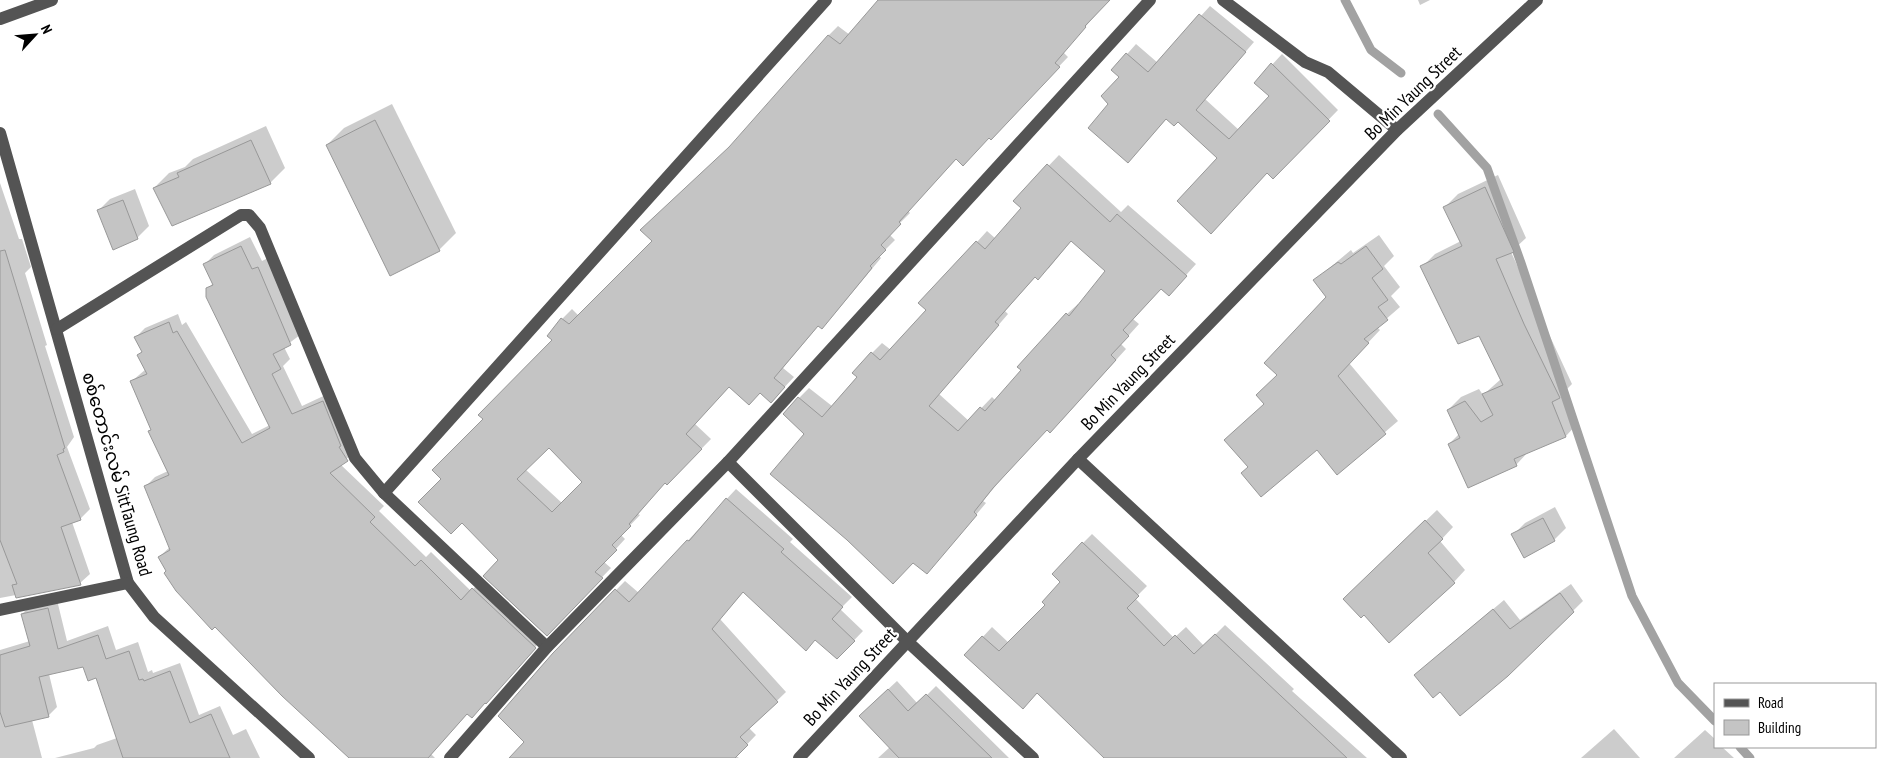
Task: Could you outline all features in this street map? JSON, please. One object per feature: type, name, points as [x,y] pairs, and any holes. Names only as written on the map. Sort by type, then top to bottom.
[{"type":"street","points":[[0,19],[52,0]]},
{"type":"street","points":[[384,493],[826,0]]},
{"type":"street","points":[[450,758],[547,647],[728,462],[1150,0]]},
{"type":"street","points":[[1223,0],[1306,62],[1328,72],[1397,130]]},
{"type":"street","name":"Bo Min Yaung Street","points":[[799,758],[1078,459],[1397,130],[1537,0]]},
{"type":"street","name":"စစ်တောင်းလမ် SittTaung Road","points":[[0,133],[128,583],[154,617],[309,758]]},
{"type":"street","points":[[57,329],[241,215],[249,215],[260,228],[355,458],[384,493],[547,647]]},
{"type":"street","points":[[1078,459],[1401,758]]},
{"type":"street","points":[[728,462],[907,641],[1033,758]]},
{"type":"street","points":[[0,610],[128,583]]},
{"type":"building","points":[[878,0],[1110,0],[1085,26],[1055,63],[1060,67],[991,140],[989,138],[963,166],[956,159],[899,222],[901,224],[881,245],[886,250],[870,266],[872,268],[822,329],[818,326],[774,378],[785,387],[771,403],[760,393],[749,405],[729,387],[686,434],[702,449],[667,485],[665,483],[629,524],[631,526],[612,545],[617,550],[595,572],[603,578],[547,636],[483,576],[498,560],[462,523],[451,534],[418,502],[441,479],[432,470],[483,419],[478,415],[552,340],[547,336],[561,318],[569,324],[652,241],[640,230],[729,147],[828,35],[840,44]],"holes":[[[549,448],[582,482],[552,512],[517,479]]]},
{"type":"building","points":[[1199,14],[1246,52],[1196,110],[1229,139],[1269,96],[1254,83],[1271,63],[1330,121],[1273,179],[1267,173],[1211,234],[1177,201],[1217,158],[1178,122],[1174,126],[1166,119],[1128,163],[1088,128],[1108,104],[1101,96],[1119,77],[1111,70],[1126,53],[1148,72]]},
{"type":"building","points":[[375,120],[440,251],[390,276],[326,145]]},
{"type":"building","points":[[251,140],[271,184],[172,226],[153,188],[179,177],[177,173]]},
{"type":"building","points":[[1047,164],[1110,222],[1117,214],[1187,276],[1169,296],[1161,289],[1123,330],[1129,336],[1111,355],[1116,360],[1050,433],[1047,430],[993,488],[974,512],[977,515],[927,574],[913,563],[893,584],[847,540],[770,474],[804,434],[783,414],[798,397],[822,417],[857,377],[852,373],[871,352],[880,360],[926,310],[918,303],[976,241],[985,249],[1021,208],[1013,201]],"holes":[[[1071,241],[1105,271],[1069,316],[1066,313],[1017,367],[1021,370],[985,411],[980,407],[958,431],[929,406],[999,325],[995,322],[1035,277],[1038,280]]]},
{"type":"building","points":[[1485,187],[1514,252],[1496,259],[1524,324],[1560,398],[1552,402],[1566,437],[1514,459],[1517,466],[1468,488],[1448,444],[1460,438],[1447,410],[1465,401],[1481,422],[1493,415],[1482,394],[1503,385],[1479,336],[1458,344],[1420,266],[1462,246],[1443,207]]},
{"type":"building","points":[[123,200],[138,239],[113,250],[97,210]]},
{"type":"building","points":[[241,246],[252,269],[258,267],[291,345],[273,354],[281,369],[272,374],[292,414],[323,401],[341,446],[339,447],[348,461],[330,473],[375,517],[370,522],[415,566],[421,560],[461,600],[472,588],[536,648],[486,704],[472,718],[467,714],[428,758],[349,758],[282,696],[215,627],[212,630],[176,591],[164,573],[166,571],[158,557],[170,550],[144,486],[169,475],[148,431],[151,430],[130,381],[147,374],[137,355],[142,352],[134,337],[169,322],[173,333],[177,331],[242,443],[270,428],[206,297],[206,288],[213,285],[203,264]]},
{"type":"building","points":[[1366,246],[1383,269],[1372,278],[1388,300],[1378,307],[1388,320],[1364,339],[1369,343],[1338,376],[1386,434],[1337,475],[1317,450],[1261,497],[1241,473],[1248,467],[1224,440],[1264,404],[1256,395],[1277,375],[1264,363],[1326,297],[1313,280],[1338,262],[1341,264]]},
{"type":"building","points":[[5,250],[65,448],[63,449],[64,452],[57,455],[81,520],[61,527],[81,585],[16,598],[12,585],[17,584],[0,540],[0,251]]},
{"type":"building","points":[[726,498],[784,549],[781,552],[843,607],[832,619],[855,641],[837,659],[815,640],[806,651],[743,592],[712,629],[778,702],[740,737],[748,745],[735,758],[509,758],[524,742],[498,716],[553,653],[615,589],[629,602],[687,540],[689,541]]},
{"type":"building","points":[[1543,518],[1555,541],[1524,558],[1511,534]]},
{"type":"building","points":[[1425,520],[1443,539],[1428,553],[1455,583],[1389,643],[1364,615],[1361,618],[1343,599]]},
{"type":"building","points":[[1082,542],[1139,596],[1127,608],[1164,646],[1175,635],[1194,654],[1215,634],[1347,758],[1104,758],[1037,693],[1023,709],[964,655],[982,636],[999,651],[1045,605],[1042,602],[1060,582],[1052,574]]},
{"type":"building","points":[[1560,593],[1574,612],[1508,676],[1460,716],[1440,692],[1433,698],[1414,675],[1493,609],[1510,629]]},
{"type":"building","points":[[48,608],[58,649],[98,635],[106,659],[129,651],[139,680],[143,679],[144,681],[170,671],[190,723],[211,714],[230,758],[123,758],[96,678],[88,681],[83,667],[39,677],[49,717],[5,727],[0,712],[0,655],[30,646],[21,614]]},
{"type":"building","points":[[888,689],[908,711],[926,694],[992,758],[899,758],[859,716]]},
{"type":"waterway","points":[[1345,0],[1371,50],[1401,73]]},
{"type":"waterway","points":[[1438,114],[1487,168],[1521,263],[1632,596],[1678,683],[1714,720]]},
{"type":"waterway","points":[[1741,748],[1750,758]]}]
